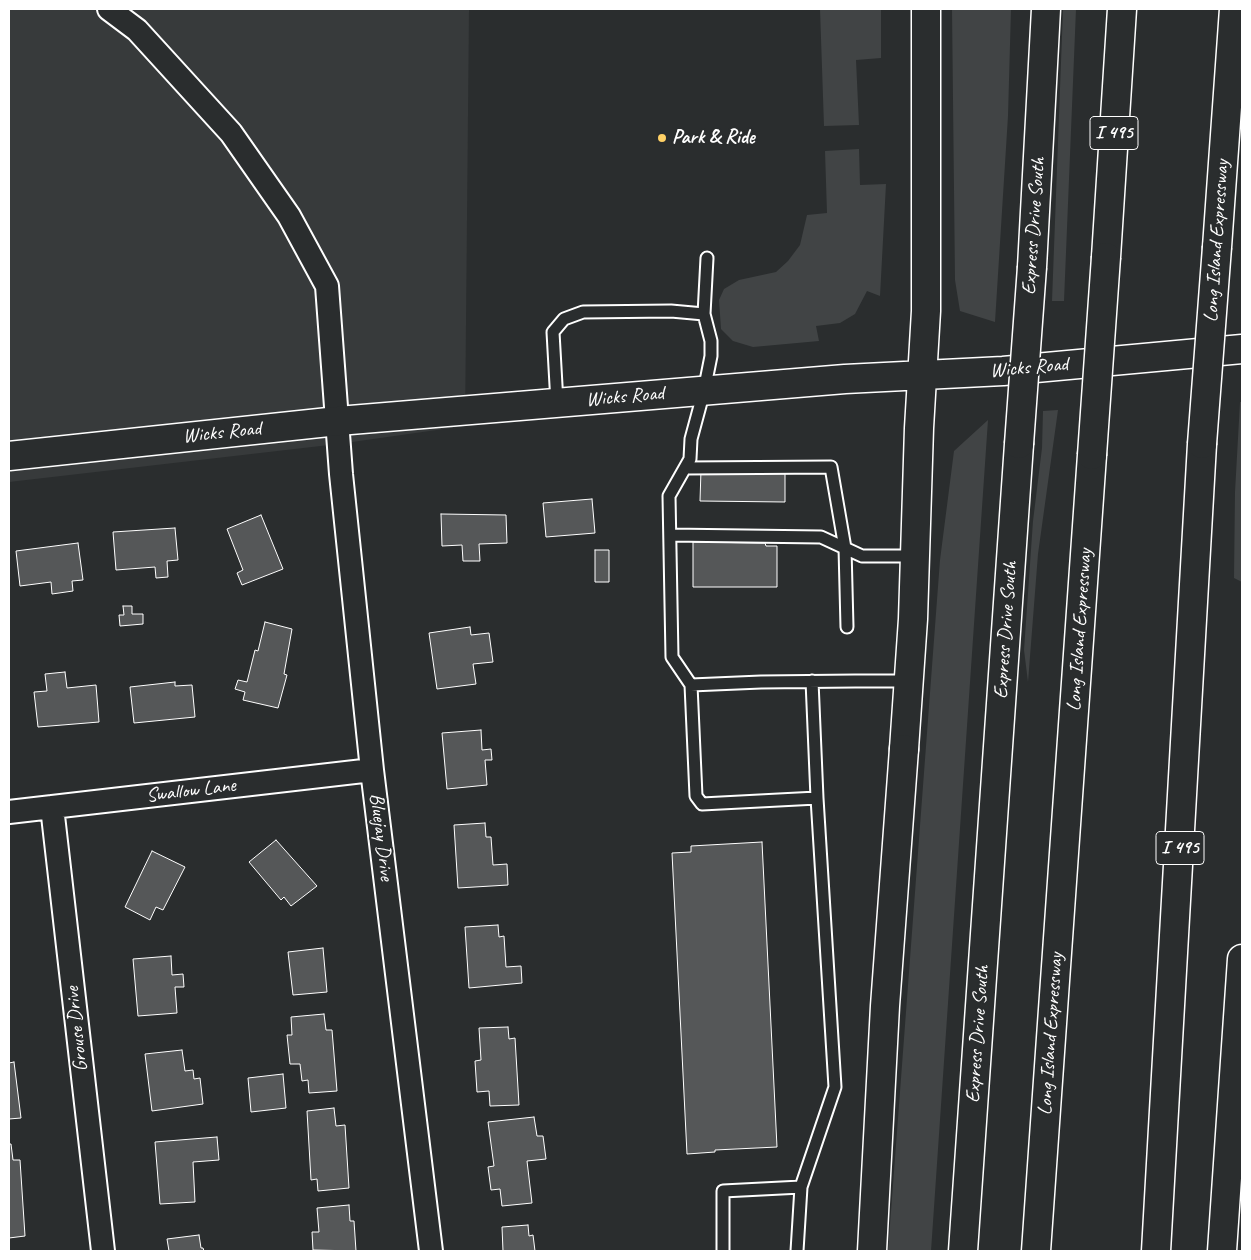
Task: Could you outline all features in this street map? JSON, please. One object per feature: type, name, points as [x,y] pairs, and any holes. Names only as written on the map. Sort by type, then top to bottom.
[{"type":"main road","points":[[872,1251],[885,1006],[909,680],[926,311],[926,9]]},
{"type":"main road","name":"Express Drive South","points":[[963,1251],[1032,267],[1046,9]]},
{"type":"main road","name":"Long Island Expressway","points":[[1036,1251],[1122,9]]},
{"type":"main road","name":"Long Island Expressway","points":[[1156,1251],[1202,444],[1234,9]]},
{"type":"main road","name":"Wicks Road","points":[[9,456],[338,421],[704,391],[1003,371],[1242,349]]},
{"type":"main road","points":[[1222,1251],[1242,959]]},
{"type":"main road","points":[[1240,992],[1242,1030]]},
{"type":"street","name":"Bluejay Drive","points":[[109,9],[137,30],[232,133],[290,216],[327,286],[338,421],[372,770],[431,1251]]},
{"type":"street","name":"Swallow Lane","points":[[9,812],[372,770]]},
{"type":"street","name":"Grouse Drive","points":[[52,807],[102,1251]]},
{"type":"lane","points":[[707,258],[704,314],[711,341],[711,356],[691,439],[690,460],[669,496],[672,657],[691,685],[696,796],[702,804],[817,798]]},
{"type":"lane","points":[[557,403],[553,332],[564,319],[583,312],[672,311],[704,314]]},
{"type":"lane","points":[[686,468],[831,467],[845,548],[848,627]]},
{"type":"lane","points":[[670,535],[821,537],[862,556],[915,556]]},
{"type":"lane","points":[[691,685],[909,680]]},
{"type":"lane","points":[[797,1251],[801,1187],[835,1087],[817,798],[812,682]]},
{"type":"lane","points":[[724,1251],[724,1191],[801,1187]]},
{"type":"shaded area","points":[[9,9],[469,9],[465,426],[338,444],[9,482]]},
{"type":"shaded area","points":[[820,9],[881,9],[881,58],[856,60],[859,125],[824,126]]},
{"type":"shaded area","points":[[952,9],[1011,9],[1008,116],[995,322],[960,311],[955,280]]},
{"type":"shaded area","points":[[1063,9],[1076,9],[1064,301],[1052,301]]},
{"type":"shaded area","points":[[859,149],[860,185],[886,184],[880,296],[867,291],[855,314],[840,323],[816,326],[819,341],[753,347],[733,341],[721,329],[719,300],[724,289],[739,280],[776,272],[788,261],[800,245],[807,215],[827,213],[825,151]]},
{"type":"shaded area","points":[[1240,402],[1242,402],[1242,582],[1234,578],[1235,492]]},
{"type":"shaded area","points":[[1058,410],[1038,554],[1028,682],[1024,650],[1033,521],[1042,448],[1043,411]]},
{"type":"shaded area","points":[[988,420],[931,1251],[888,1251],[940,560],[954,451]]},
{"type":"building","points":[[701,470],[785,472],[785,502],[700,501]]},
{"type":"building","points":[[592,499],[595,533],[546,537],[543,503]]},
{"type":"building","points":[[441,514],[506,515],[507,543],[479,544],[480,561],[463,561],[462,545],[442,546]]},
{"type":"building","points":[[261,515],[283,569],[242,585],[237,573],[243,570],[227,529]]},
{"type":"building","points":[[175,528],[178,560],[167,561],[168,577],[156,578],[155,567],[116,570],[113,532]]},
{"type":"building","points":[[693,542],[765,543],[766,546],[777,546],[777,587],[693,587]]},
{"type":"building","points":[[78,543],[83,580],[72,581],[73,591],[52,594],[51,582],[20,586],[16,551]]},
{"type":"building","points":[[595,550],[609,550],[609,582],[595,582]]},
{"type":"building","points":[[123,606],[132,606],[132,614],[143,614],[143,624],[120,626],[119,615],[124,615]]},
{"type":"building","points":[[265,622],[292,629],[284,674],[287,675],[278,708],[243,700],[245,692],[235,689],[238,680],[247,682],[255,650],[258,651]]},
{"type":"building","points":[[470,627],[471,635],[489,633],[493,662],[473,664],[476,684],[437,689],[429,633]]},
{"type":"building","points":[[65,672],[67,688],[96,685],[99,722],[38,727],[34,692],[47,691],[45,674]]},
{"type":"building","points":[[175,682],[175,686],[192,685],[195,717],[134,723],[130,687]]},
{"type":"building","points":[[481,730],[482,750],[491,749],[492,760],[485,760],[487,785],[447,789],[442,733]]},
{"type":"building","points":[[485,823],[486,837],[491,837],[493,865],[507,864],[508,885],[458,888],[454,825]]},
{"type":"building","points":[[276,840],[317,886],[291,906],[284,897],[281,900],[249,862]]},
{"type":"building","points":[[762,842],[777,1147],[715,1150],[715,1152],[687,1154],[672,853],[691,852],[691,846]]},
{"type":"building","points":[[152,851],[185,867],[163,910],[156,907],[150,920],[125,907]]},
{"type":"building","points":[[498,925],[499,937],[504,936],[506,967],[521,966],[522,983],[469,988],[465,927]]},
{"type":"building","points":[[323,948],[327,992],[293,995],[288,952]]},
{"type":"building","points":[[171,956],[172,975],[183,974],[184,987],[175,987],[177,1013],[138,1016],[133,959]]},
{"type":"building","points":[[324,1014],[326,1030],[332,1030],[337,1091],[309,1093],[308,1080],[302,1081],[300,1064],[290,1064],[287,1035],[292,1035],[291,1017]]},
{"type":"building","points":[[508,1027],[509,1039],[515,1038],[519,1105],[490,1106],[489,1091],[477,1092],[475,1061],[481,1060],[479,1028]]},
{"type":"building","points":[[182,1050],[185,1071],[193,1070],[194,1079],[200,1078],[203,1104],[152,1111],[145,1054]]},
{"type":"building","points":[[14,1062],[21,1118],[9,1119],[9,1063]]},
{"type":"building","points":[[283,1074],[286,1108],[251,1112],[248,1078]]},
{"type":"building","points":[[334,1108],[336,1126],[345,1125],[349,1188],[318,1191],[317,1179],[311,1180],[307,1111]]},
{"type":"building","points":[[534,1117],[537,1136],[543,1136],[546,1159],[527,1161],[532,1203],[502,1206],[500,1189],[491,1190],[488,1167],[494,1166],[488,1122]]},
{"type":"building","points":[[217,1137],[219,1160],[193,1162],[195,1202],[160,1204],[155,1142]]},
{"type":"building","points":[[9,1144],[11,1144],[13,1160],[20,1160],[25,1236],[9,1238]]},
{"type":"building","points":[[349,1205],[350,1221],[354,1221],[356,1251],[313,1250],[312,1232],[319,1232],[317,1208]]},
{"type":"building","points":[[528,1225],[529,1236],[533,1235],[535,1251],[503,1251],[502,1227]]},
{"type":"building","points":[[199,1235],[201,1248],[204,1251],[169,1251],[167,1239]]},
{"type":"place","name":"Park & Ride","points":[[662,138]]}]
